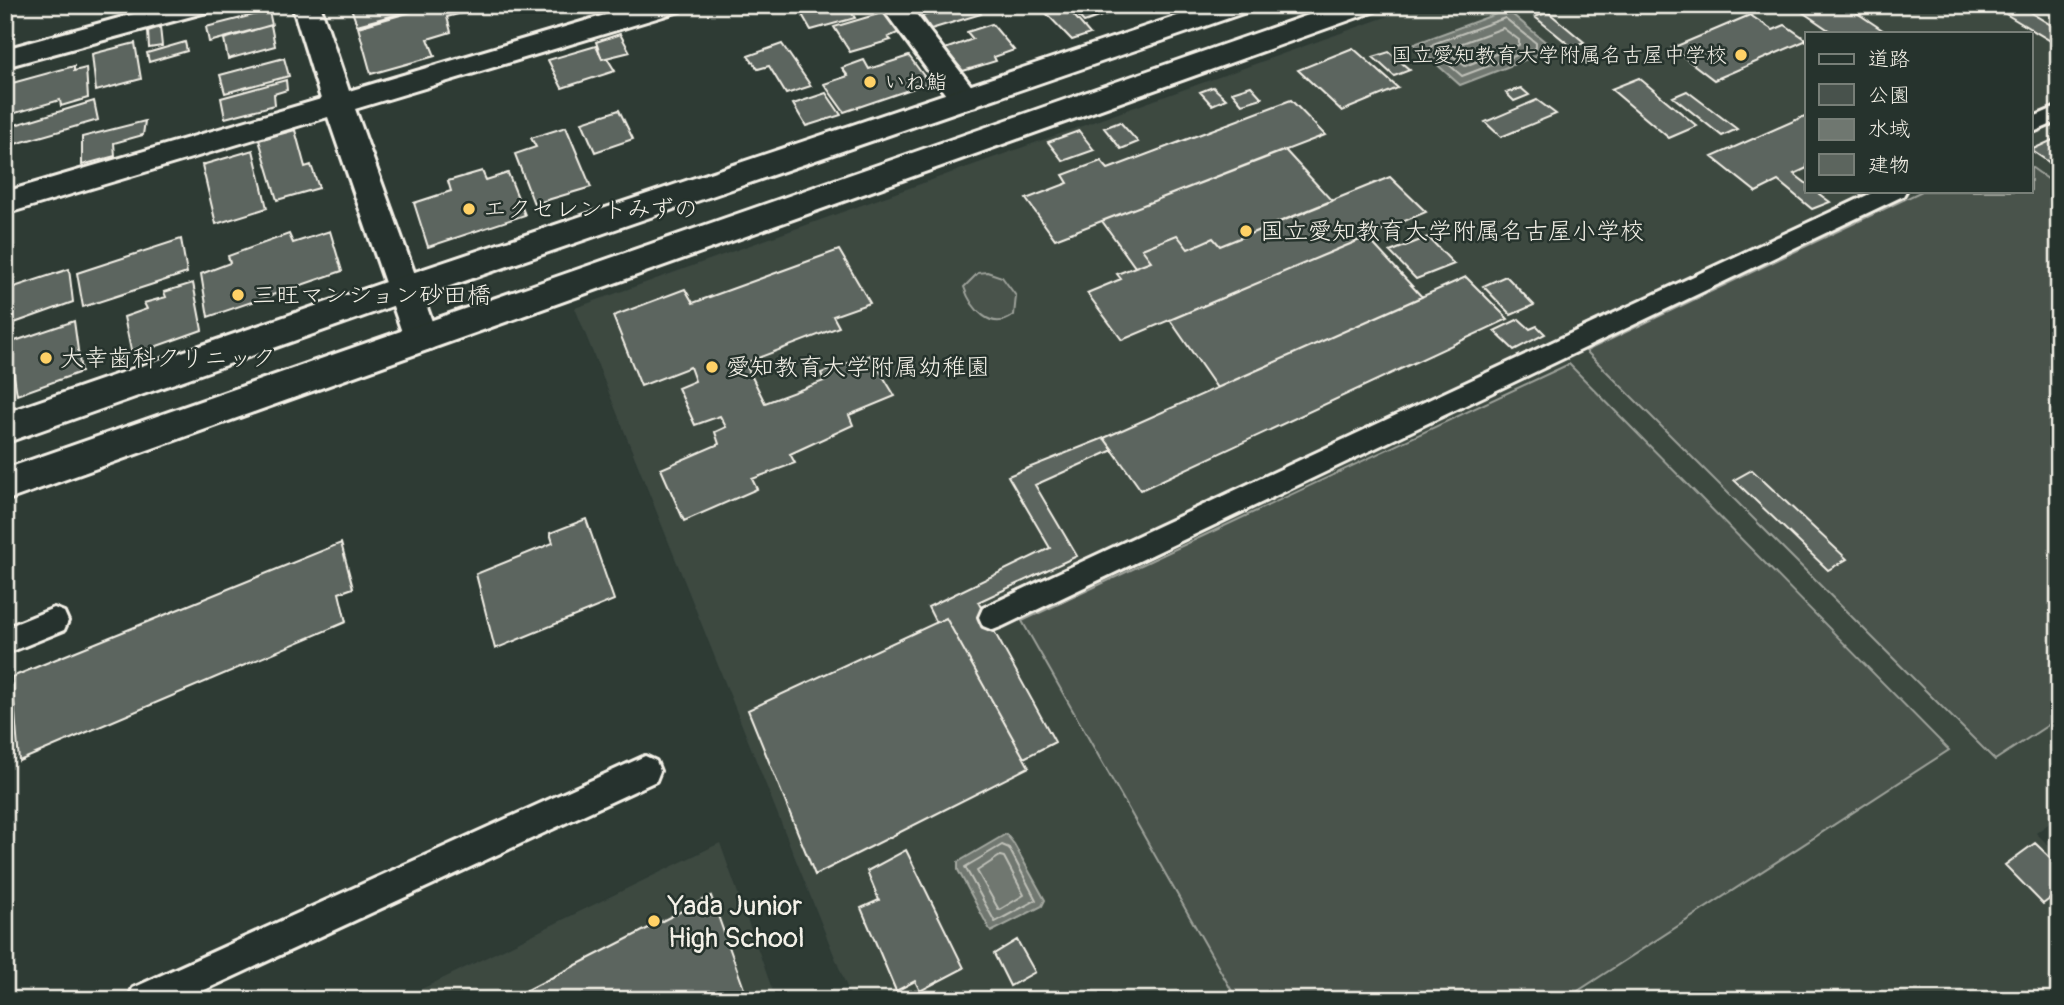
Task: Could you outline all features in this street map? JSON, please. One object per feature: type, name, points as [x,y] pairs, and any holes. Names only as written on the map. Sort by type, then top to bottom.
[{"type":"street","points":[[5,58],[200,5]]},
{"type":"street","points":[[306,5],[421,338]]},
{"type":"street","points":[[5,203],[670,5]]},
{"type":"street","points":[[894,5],[965,99]]},
{"type":"street","points":[[5,428],[403,289],[1239,5]]},
{"type":"street","points":[[5,485],[1365,5]]},
{"type":"lane","points":[[2032,126],[2059,113]]},
{"type":"lane","points":[[993,617],[1893,192]]},
{"type":"lane","points":[[5,641],[54,621]]},
{"type":"lane","points":[[145,1000],[645,771]]},
{"type":"shaded area","name":"国立愛知教育大学附属名古屋小学校","points":[[1419,5],[2038,5],[2059,18],[2059,816],[2036,833],[2059,856],[2059,1000],[852,1000],[575,308]]},
{"type":"shaded area","name":"Yada Junior High School","points":[[720,843],[776,1000],[399,1000]]},
{"type":"green space","points":[[2032,168],[2059,187],[2059,718],[1995,760],[1586,351],[1920,192],[2032,192]]},
{"type":"green space","points":[[987,272],[1002,277],[1016,296],[1014,315],[1006,320],[990,320],[983,316],[967,295],[964,287],[978,273]]},
{"type":"green space","points":[[1569,364],[1949,750],[1564,1000],[1237,1000],[1022,621]]},
{"type":"water","points":[[1507,10],[1554,49],[1460,85],[1414,44]]},
{"type":"water","points":[[1006,834],[1045,900],[1042,906],[991,932],[958,870],[958,862]]},
{"type":"building","points":[[350,5],[432,5],[357,25]]},
{"type":"building","points":[[436,5],[492,5],[447,17],[451,32],[428,39],[435,56],[371,74],[358,27]]},
{"type":"building","points":[[820,5],[847,5],[855,18],[811,30],[800,11]]},
{"type":"building","points":[[959,5],[974,5],[981,14],[931,29],[922,16]]},
{"type":"building","points":[[1065,5],[1090,34],[1072,40],[1042,9]]},
{"type":"building","points":[[1068,5],[1099,5],[1107,14],[1084,22]]},
{"type":"building","points":[[1792,5],[1845,5],[1886,32],[1832,32]]},
{"type":"building","points":[[2020,6],[2059,30],[2059,46],[2004,13]]},
{"type":"building","points":[[269,11],[272,25],[209,42],[206,27]]},
{"type":"building","points":[[885,12],[900,32],[888,37],[891,40],[850,52],[834,27]]},
{"type":"building","points":[[1548,12],[1584,42],[1572,47],[1535,17]]},
{"type":"building","points":[[1750,15],[1773,30],[1785,25],[1805,39],[1714,80],[1672,48]]},
{"type":"building","points":[[992,24],[1014,50],[994,57],[996,61],[963,71],[945,49],[973,39],[967,32]]},
{"type":"building","points":[[271,25],[275,46],[228,59],[224,39]]},
{"type":"building","points":[[160,27],[162,46],[149,48],[148,31]]},
{"type":"building","points":[[620,34],[630,52],[602,59],[596,42]]},
{"type":"building","points":[[185,42],[187,51],[149,62],[147,53]]},
{"type":"building","points":[[135,43],[141,79],[96,91],[92,54]]},
{"type":"building","points":[[782,44],[811,86],[786,94],[769,66],[758,69],[748,56]]},
{"type":"building","points":[[596,46],[602,59],[607,58],[615,71],[562,88],[548,60]]},
{"type":"building","points":[[1353,48],[1398,88],[1342,111],[1298,70]]},
{"type":"building","points":[[1389,52],[1410,70],[1394,76],[1373,57]]},
{"type":"building","points":[[909,56],[929,83],[844,112],[824,84],[848,76],[842,68],[864,60],[869,69]]},
{"type":"building","points":[[284,58],[289,76],[225,93],[220,75]]},
{"type":"building","points":[[74,66],[74,71],[86,68],[88,98],[61,106],[60,100],[5,116],[5,85]]},
{"type":"building","points":[[1639,78],[1697,126],[1669,138],[1611,89]]},
{"type":"building","points":[[286,80],[287,90],[274,94],[275,105],[225,118],[221,98]]},
{"type":"building","points":[[1251,86],[1262,98],[1242,104],[1232,92]]},
{"type":"building","points":[[1213,87],[1226,99],[1212,105],[1200,92]]},
{"type":"building","points":[[1521,88],[1529,95],[1514,101],[1506,93]]},
{"type":"building","points":[[1687,91],[1737,129],[1722,136],[1673,97]]},
{"type":"building","points":[[826,93],[841,115],[806,126],[793,104]]},
{"type":"building","points":[[1291,100],[1325,135],[1055,239],[1026,199],[1068,183],[1063,175],[1101,161],[1108,169]]},
{"type":"building","points":[[1537,100],[1556,114],[1501,137],[1485,122]]},
{"type":"building","points":[[94,101],[98,120],[5,147],[5,128]]},
{"type":"building","points":[[619,110],[633,139],[595,152],[582,122]]},
{"type":"building","points":[[1805,116],[1805,169],[1794,174],[1805,182],[1805,192],[1816,192],[1830,202],[1812,209],[1778,181],[1756,192],[1712,157]]},
{"type":"building","points":[[145,121],[143,135],[114,143],[115,156],[82,165],[82,137]]},
{"type":"building","points":[[1120,122],[1138,142],[1121,149],[1104,128]]},
{"type":"building","points":[[566,127],[591,187],[534,204],[515,154],[536,147],[531,138]]},
{"type":"building","points":[[295,130],[305,167],[311,165],[319,188],[277,200],[259,140]]},
{"type":"building","points":[[1079,131],[1094,150],[1063,161],[1048,142]]},
{"type":"building","points":[[2059,137],[2059,169],[2032,151]]},
{"type":"building","points":[[253,150],[267,208],[216,224],[202,165]]},
{"type":"building","points":[[1285,150],[1332,201],[1220,246],[1213,238],[1188,249],[1177,235],[1142,249],[1151,261],[1135,267],[1102,221]]},
{"type":"building","name":"エクセレントみずの","points":[[482,171],[486,180],[508,173],[525,215],[428,247],[414,203],[451,191],[448,181]]},
{"type":"building","points":[[1390,177],[1426,212],[1122,340],[1087,293],[1121,279],[1117,274],[1151,261],[1142,249],[1177,235],[1188,249],[1213,238],[1220,246]]},
{"type":"building","name":"三旺マンション砂田橋","points":[[330,231],[342,271],[208,317],[201,274],[230,263],[228,256],[289,234],[293,243]]},
{"type":"building","points":[[1367,237],[1422,297],[1217,388],[1170,320]]},
{"type":"building","points":[[1428,237],[1454,264],[1416,279],[1390,252]]},
{"type":"building","points":[[181,239],[187,273],[83,307],[77,273]]},
{"type":"building","points":[[839,250],[870,303],[833,316],[839,327],[745,363],[765,403],[824,381],[821,373],[870,355],[895,396],[849,415],[853,425],[790,454],[795,463],[752,479],[757,489],[684,521],[661,469],[719,444],[715,432],[726,427],[720,416],[695,425],[678,388],[695,381],[690,367],[641,386],[613,316],[685,289],[693,303]]},
{"type":"building","points":[[69,269],[73,302],[6,326],[5,290]]},
{"type":"building","points":[[1506,276],[1534,305],[1511,315],[1483,286]]},
{"type":"building","points":[[1466,277],[1508,319],[1141,490],[1104,438]]},
{"type":"building","points":[[193,283],[202,330],[132,355],[124,317],[147,309],[144,303],[166,297],[164,292]]},
{"type":"building","points":[[1519,319],[1530,329],[1537,326],[1545,334],[1514,350],[1494,331]]},
{"type":"building","name":"大幸歯科クリニック","points":[[74,321],[81,372],[17,395],[9,343]]},
{"type":"building","points":[[5,334],[12,395],[5,397]]},
{"type":"building","points":[[1104,438],[1113,450],[1035,485],[1077,556],[978,602],[1055,742],[1024,758],[946,618],[936,623],[928,607],[1050,548],[1008,476]]},
{"type":"building","points":[[1752,470],[1847,559],[1828,570],[1734,480]]},
{"type":"building","points":[[586,519],[614,600],[495,649],[476,574],[553,543],[550,533]]},
{"type":"building","points":[[341,543],[353,588],[339,593],[346,622],[19,761],[12,677]]},
{"type":"building","points":[[946,618],[1029,767],[815,875],[748,710]]},
{"type":"building","points":[[2035,843],[2059,866],[2059,892],[2043,904],[2005,865]]},
{"type":"building","points":[[906,850],[964,968],[920,991],[915,981],[896,991],[861,908],[879,900],[867,871]]},
{"type":"building","points":[[711,896],[748,1000],[508,1000]]},
{"type":"building","points":[[1017,940],[1035,972],[1010,986],[994,954]]},
{"type":"place","name":"国立愛知教育大学附属名古屋中学校","points":[[1741,55]]},
{"type":"place","name":"いね鮨","points":[[870,82]]},
{"type":"place","name":"エクセレントみずの","points":[[469,209]]},
{"type":"place","name":"国立愛知教育大学附属名古屋小学校","points":[[1246,231]]},
{"type":"place","name":"三旺マンション砂田橋","points":[[238,295]]},
{"type":"place","name":"大幸歯科クリニック","points":[[46,358]]},
{"type":"place","name":"愛知教育大学附属幼稚園","points":[[712,367]]},
{"type":"place","name":"Yada Junior High School","points":[[654,921]]}]
